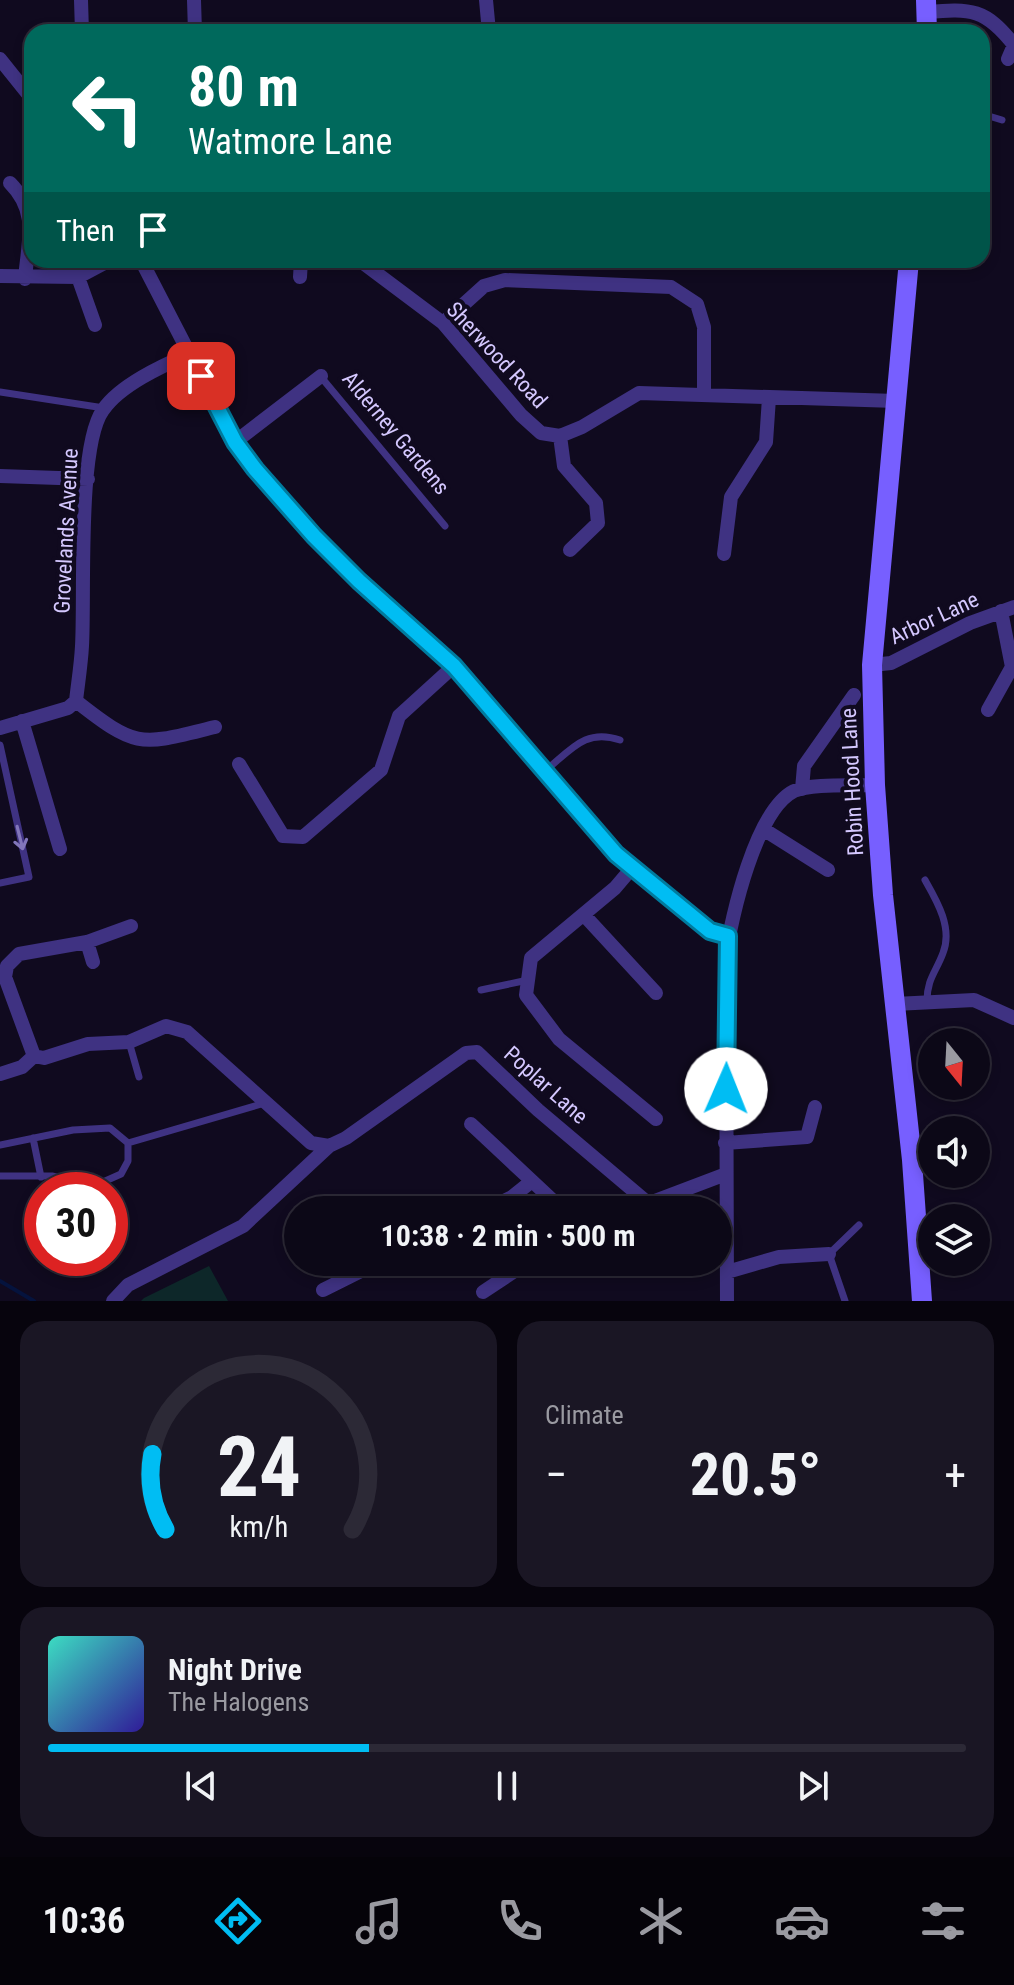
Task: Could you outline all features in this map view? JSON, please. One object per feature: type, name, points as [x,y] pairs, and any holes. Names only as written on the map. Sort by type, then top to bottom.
[{"type":"main road","name":"Robin Hood Lane","points":[[908,268],[872,665],[875,785],[912,1160],[922,1301]]},
{"type":"street","points":[[81,0],[82,24]]},
{"type":"street","points":[[194,0],[195,24]]},
{"type":"street","points":[[486,0],[488,24]]},
{"type":"street","points":[[927,15],[976,11],[998,24],[1012,50]]},
{"type":"street","points":[[0,59],[24,89]]},
{"type":"street","points":[[10,183],[24,197]]},
{"type":"street","points":[[25,279],[26,268]]},
{"type":"street","points":[[0,276],[25,279],[78,277],[95,268]]},
{"type":"street","points":[[145,268],[235,442],[262,479],[332,555],[454,666],[600,837],[632,868],[710,931],[728,936]]},
{"type":"street","points":[[300,277],[301,268]]},
{"type":"street","name":"Sherwood Road","points":[[370,268],[443,323],[521,415],[541,433],[560,436]]},
{"type":"street","points":[[78,277],[95,325]]},
{"type":"street","points":[[443,323],[484,286],[505,280],[671,287],[697,304],[704,327],[704,394]]},
{"type":"street","points":[[104,408],[118,394],[189,354]]},
{"type":"street","name":"Alderney Gardens","points":[[235,442],[321,376]]},
{"type":"street","points":[[570,550],[598,523],[596,503],[564,466],[560,436],[582,427],[639,393],[896,401]]},
{"type":"street","points":[[724,554],[731,497],[766,442],[769,398]]},
{"type":"street","name":"Grovelands Avenue","points":[[76,701],[82,650],[88,479],[94,428],[104,408]]},
{"type":"street","points":[[0,476],[88,479]]},
{"type":"street","points":[[988,710],[1013,668],[1008,609]]},
{"type":"street","name":"Arbor Lane","points":[[872,665],[891,663],[1008,609]]},
{"type":"street","points":[[239,764],[283,836],[303,837],[381,770],[399,716],[454,666]]},
{"type":"street","points":[[802,789],[804,766],[854,695]]},
{"type":"street","points":[[0,728],[68,708],[76,701],[119,732],[149,743],[215,727]]},
{"type":"street","points":[[22,721],[60,849]]},
{"type":"street","points":[[726,1196],[728,936],[742,882],[763,829],[785,798],[802,789],[875,785]]},
{"type":"street","points":[[763,829],[828,870]]},
{"type":"street","points":[[632,868],[584,915],[531,958],[526,995],[559,1039],[656,1119]]},
{"type":"street","points":[[584,915],[656,993]]},
{"type":"street","points":[[34,1056],[3,965],[19,954],[87,942],[131,926]]},
{"type":"street","points":[[87,942],[93,962]]},
{"type":"street","points":[[895,1004],[974,1000],[1014,1018]]},
{"type":"street","points":[[34,1056],[44,1058],[88,1044],[129,1042],[166,1026],[187,1032],[311,1143],[329,1146]]},
{"type":"street","name":"Poplar Lane","points":[[113,1301],[128,1285],[243,1226],[329,1146],[346,1138],[466,1053],[477,1052],[640,1196]]},
{"type":"street","points":[[0,1074],[22,1067],[34,1056]]},
{"type":"street","points":[[725,1143],[807,1137],[815,1107]]},
{"type":"street","points":[[471,1124],[548,1196]]},
{"type":"street","points":[[667,1196],[726,1174]]},
{"type":"street","points":[[513,1196],[532,1181]]},
{"type":"street","points":[[732,1271],[779,1257],[829,1254]]},
{"type":"street","points":[[323,1290],[341,1276]]},
{"type":"street","points":[[483,1292],[507,1276]]},
{"type":"street","points":[[727,1276],[727,1301]]},
{"type":"lane","points":[[990,116],[1002,120]]},
{"type":"lane","name":"Alderney Gardens","points":[[321,376],[445,526]]},
{"type":"lane","points":[[0,392],[104,408]]},
{"type":"lane","points":[[545,771],[589,736],[604,734],[620,740]]},
{"type":"lane","points":[[0,745],[29,877],[0,883]]},
{"type":"lane","points":[[925,880],[937,900],[946,933],[942,957],[930,976],[927,1001]]},
{"type":"lane","points":[[481,990],[528,980]]},
{"type":"lane","points":[[129,1042],[139,1077]]},
{"type":"lane","points":[[128,1143],[267,1102]]},
{"type":"lane","points":[[0,1145],[110,1128],[128,1143]]},
{"type":"lane","points":[[33,1138],[40,1172]]},
{"type":"lane","points":[[122,1172],[128,1143]]},
{"type":"lane","points":[[0,1176],[24,1177]]},
{"type":"lane","points":[[845,1301],[829,1254],[859,1225]]},
{"type":"green space","points":[[209,1266],[228,1301],[141,1301],[144,1298]]},
{"type":"waterway","points":[[0,1281],[34,1301]]},
{"type":"route","points":[[201,376],[235,442],[278,497],[332,555],[429,640],[454,666],[515,733],[616,854],[710,931],[728,936],[726,1089]]}]
